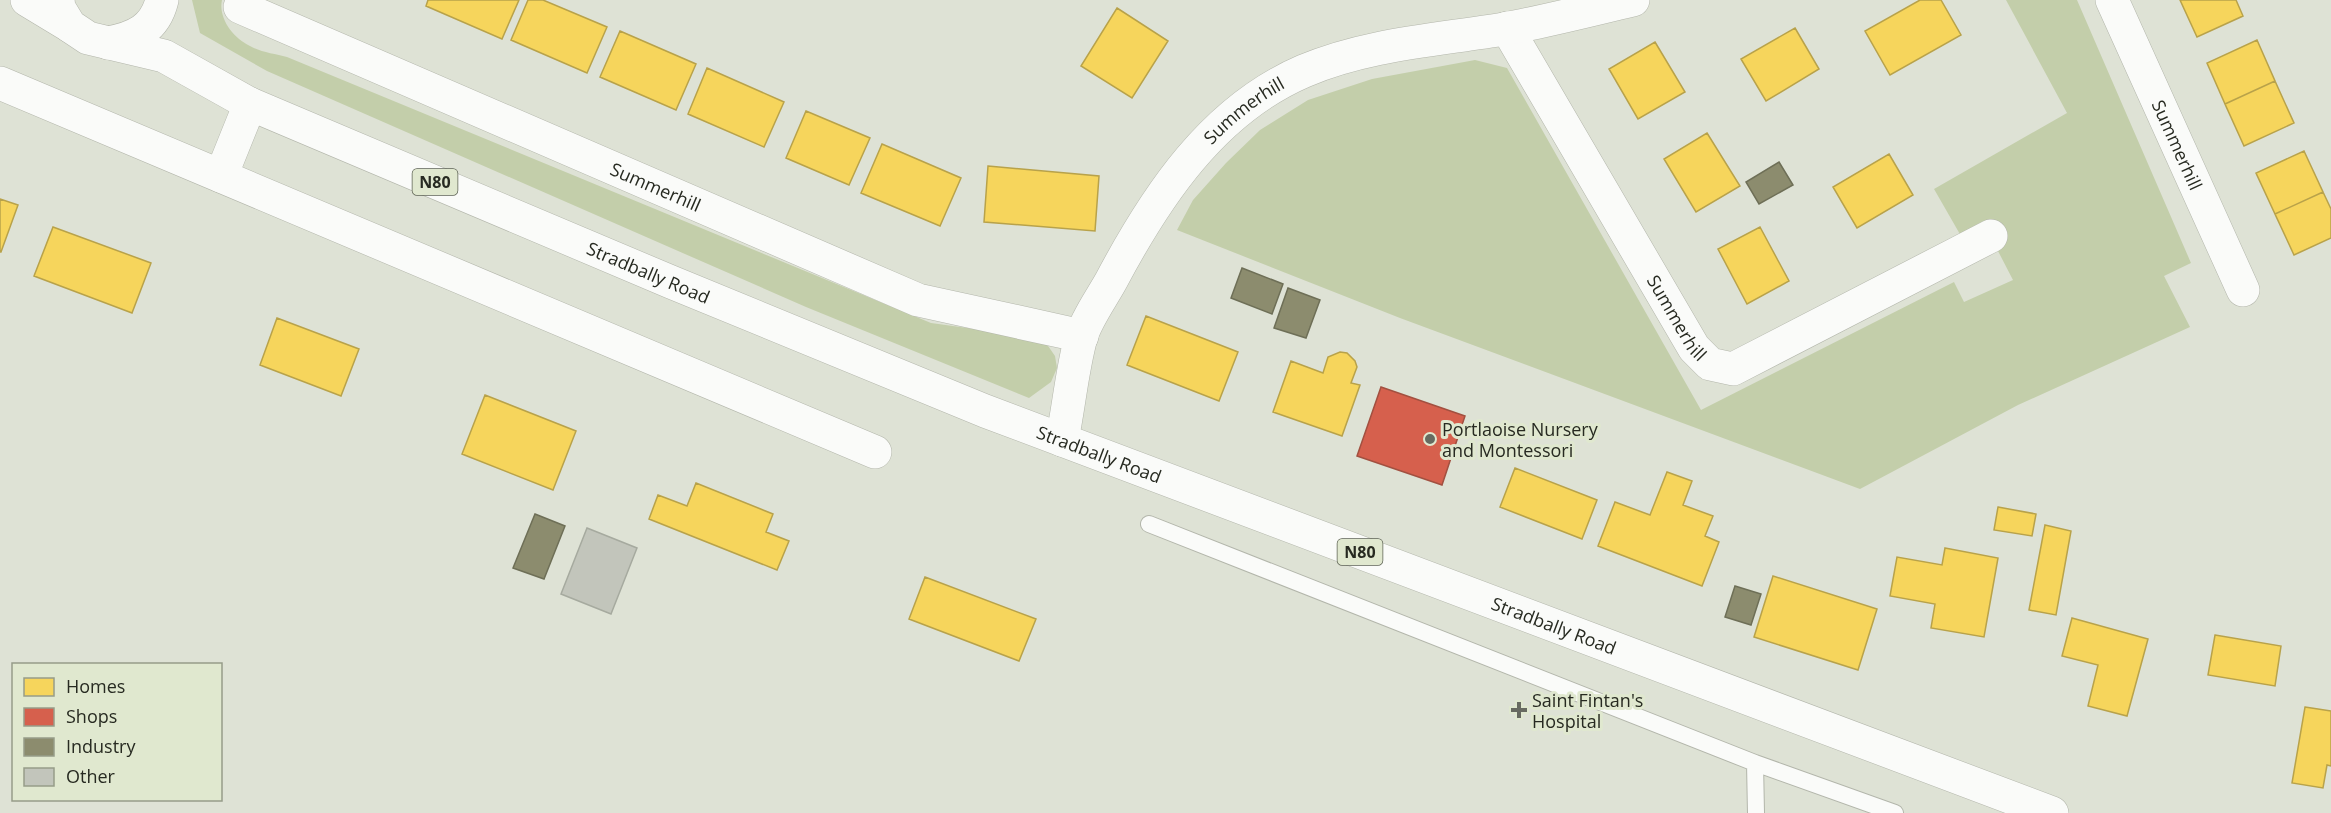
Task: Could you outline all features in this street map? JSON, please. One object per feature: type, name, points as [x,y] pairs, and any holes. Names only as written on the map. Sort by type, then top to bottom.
[{"type":"street","name":"N80","points":[[27,0],[64,13],[88,38],[108,43],[129,39],[154,14]]},
{"type":"street","name":"Summerhill","points":[[1062,440],[1082,336],[1143,223],[1171,183],[1206,140],[1247,103],[1304,71],[1365,52],[1507,28],[1633,0]]},
{"type":"street","name":"Summerhill","points":[[2112,0],[2243,290]]},
{"type":"street","name":"Summerhill","points":[[240,8],[918,300],[1082,336]]},
{"type":"street","name":"Stradbally Road","points":[[154,14],[164,56]]},
{"type":"street","name":"Summerhill","points":[[1507,28],[1694,348],[1710,364],[1733,369],[1991,236]]},
{"type":"street","name":"Stradbally Road","points":[[108,43],[164,56],[250,104],[671,282],[1062,440],[2052,813]]},
{"type":"street","points":[[0,83],[875,452]]},
{"type":"street","points":[[221,176],[250,104]]},
{"type":"lane","points":[[1149,524],[1755,763],[1895,813]]},
{"type":"lane","points":[[1755,763],[1756,813]]},
{"type":"green space","points":[[192,0],[222,0],[222,14],[228,27],[238,38],[254,48],[287,57],[931,323],[1032,337],[1046,343],[1055,356],[1057,368],[1051,382],[1029,398],[806,307],[267,71],[200,33]]},
{"type":"green space","points":[[2006,0],[2077,0],[2191,263],[2164,276],[2190,327],[2018,405],[1860,489],[1400,318],[1177,230],[1193,200],[1226,163],[1260,130],[1308,100],[1372,79],[1475,60],[1507,68],[1701,410],[1954,282],[1964,302],[2013,280],[1984,224],[1961,236],[1934,189],[2067,113]]},
{"type":"building: Homes","points":[[428,0],[519,0],[502,39],[426,6]]},
{"type":"building: Homes","points":[[528,0],[543,0],[607,27],[587,73],[511,40]]},
{"type":"building: Homes","points":[[1920,0],[1941,0],[1961,35],[1890,75],[1865,31]]},
{"type":"building: Homes","points":[[2180,0],[2236,0],[2243,16],[2197,37]]},
{"type":"building: Homes","points":[[1117,8],[1168,41],[1132,98],[1081,66]]},
{"type":"building: Homes","points":[[1795,28],[1819,69],[1766,101],[1741,59]]},
{"type":"building: Homes","points":[[620,31],[696,64],[676,110],[600,77]]},
{"type":"building: Homes","points":[[2257,40],[2275,81],[2225,104],[2207,63]]},
{"type":"building: Homes","points":[[1655,42],[1685,92],[1638,119],[1609,69]]},
{"type":"building: Homes","points":[[707,68],[784,102],[764,147],[688,114]]},
{"type":"building: Homes","points":[[2275,81],[2294,123],[2244,146],[2225,104]]},
{"type":"building: Homes","points":[[806,111],[870,138],[849,185],[786,158]]},
{"type":"building: Homes","points":[[1707,133],[1740,186],[1696,212],[1664,159]]},
{"type":"building: Homes","points":[[882,144],[961,178],[940,226],[861,193]]},
{"type":"building: Homes","points":[[2304,151],[2323,192],[2275,214],[2256,173]]},
{"type":"building: Homes","points":[[1889,154],[1913,195],[1857,228],[1833,187]]},
{"type":"building: Homes","points":[[988,166],[1099,176],[1095,231],[984,222]]},
{"type":"building: Homes","points":[[2323,192],[2331,209],[2331,238],[2294,255],[2275,214]]},
{"type":"building: Homes","points":[[0,199],[18,205],[1,252],[0,252]]},
{"type":"building: Homes","points":[[53,227],[151,263],[132,313],[34,276]]},
{"type":"building: Homes","points":[[1760,227],[1789,281],[1747,304],[1718,249]]},
{"type":"building: Homes","points":[[1146,316],[1238,352],[1219,401],[1127,365]]},
{"type":"building: Homes","points":[[277,318],[359,349],[341,396],[260,365]]},
{"type":"building: Homes","points":[[1340,352],[1347,353],[1355,361],[1357,367],[1351,383],[1360,385],[1342,436],[1273,412],[1291,361],[1323,373],[1328,357]]},
{"type":"building: Homes","points":[[485,395],[576,431],[553,490],[462,454]]},
{"type":"building: Homes","points":[[1515,468],[1597,500],[1582,539],[1500,507]]},
{"type":"building: Homes","points":[[1667,472],[1692,481],[1683,505],[1713,516],[1705,536],[1719,542],[1702,586],[1598,546],[1615,502],[1650,515]]},
{"type":"building: Homes","points":[[696,483],[773,514],[766,532],[789,541],[777,570],[649,519],[658,495],[687,506]]},
{"type":"building: Homes","points":[[1998,507],[2036,514],[2032,536],[1994,530]]},
{"type":"building: Homes","points":[[2045,525],[2071,531],[2056,615],[2029,610]]},
{"type":"building: Homes","points":[[1945,548],[1998,558],[1984,637],[1931,628],[1935,604],[1890,596],[1897,557],[1942,565]]},
{"type":"building: Homes","points":[[1773,576],[1877,609],[1858,670],[1754,637]]},
{"type":"building: Homes","points":[[925,577],[1036,619],[1019,661],[909,619]]},
{"type":"building: Homes","points":[[2072,618],[2148,639],[2127,716],[2088,706],[2098,665],[2062,656]]},
{"type":"building: Homes","points":[[2215,635],[2281,646],[2275,686],[2208,675]]},
{"type":"building: Homes","points":[[2305,707],[2331,711],[2331,766],[2327,765],[2323,788],[2292,783]]},
{"type":"building: Shops","points":[[1381,387],[1465,416],[1442,485],[1357,456]]},
{"type":"building: Industry","points":[[1779,162],[1793,185],[1759,204],[1746,182]]},
{"type":"building: Industry","points":[[1242,268],[1283,284],[1272,314],[1231,298]]},
{"type":"building: Industry","points":[[1288,288],[1320,300],[1306,338],[1274,328]]},
{"type":"building: Industry","points":[[535,514],[565,526],[544,579],[513,568]]},
{"type":"building: Industry","points":[[1735,586],[1761,594],[1751,625],[1725,617]]},
{"type":"building: Other","points":[[587,528],[637,548],[611,614],[561,594]]},
{"type":"place","name":"Portlaoise Nursery and Montessori","points":[[1430,439]]},
{"type":"place","name":"Saint Fintan's Hospital","points":[[1519,710]]}]
